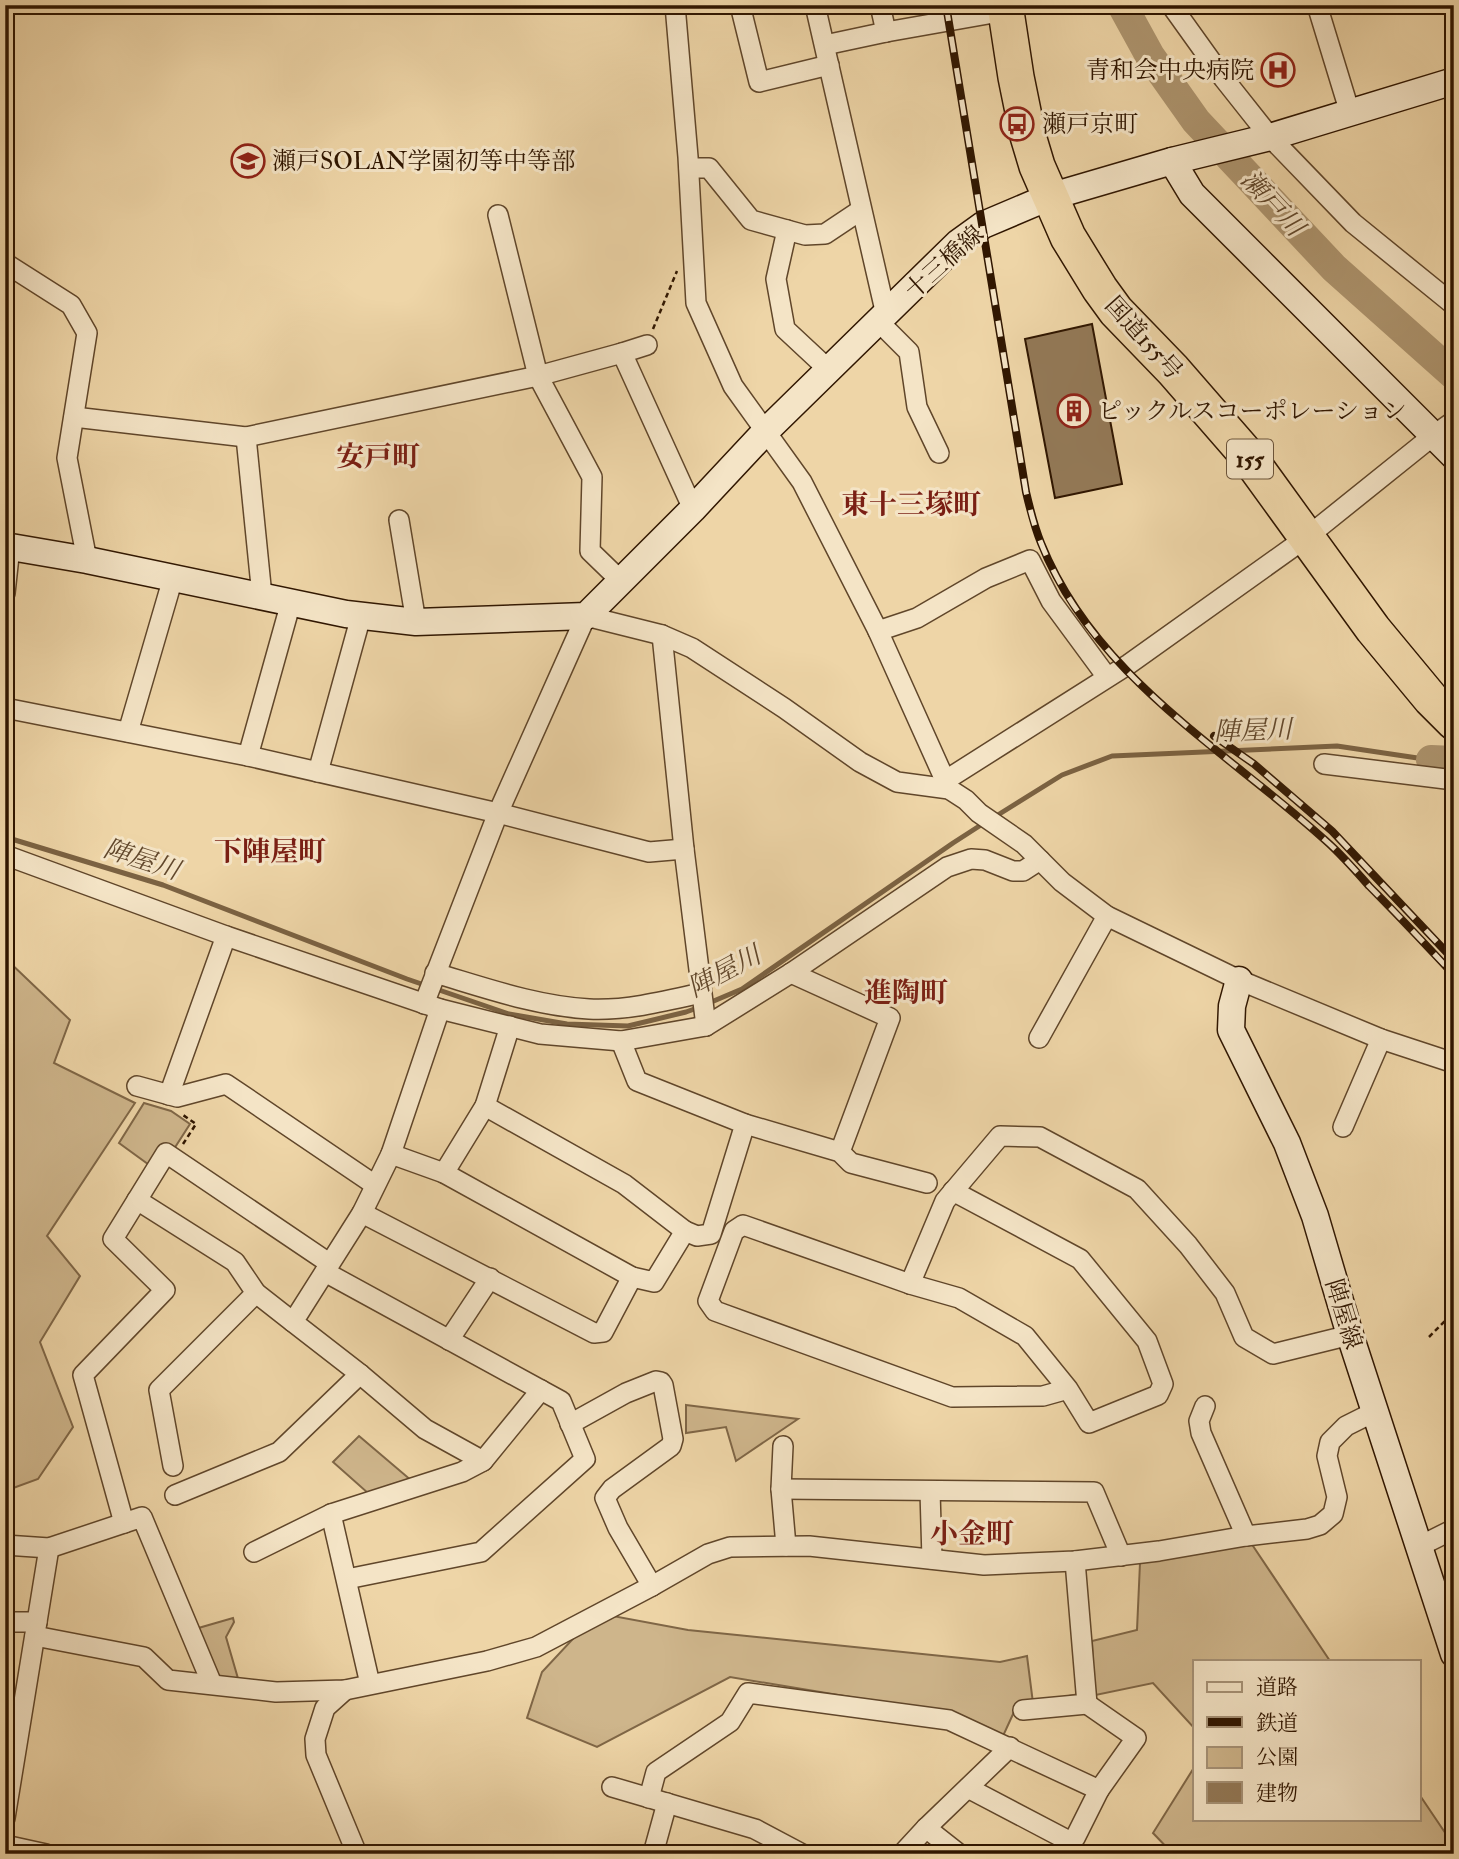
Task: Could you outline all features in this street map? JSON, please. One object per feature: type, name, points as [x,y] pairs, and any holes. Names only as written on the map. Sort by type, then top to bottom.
[{"type":"highway","name":"国道155号","points":[[1005,8],[1016,77],[1037,166],[1068,237],[1100,289],[1116,311],[1247,455],[1373,629],[1454,722]]},
{"type":"street","points":[[675,5],[689,168],[696,303],[733,386],[802,482],[878,631],[947,785],[979,813],[1024,844],[1062,882],[1107,916],[1239,980],[1381,1039],[1454,1062]]},
{"type":"street","points":[[740,5],[759,82],[830,65]]},
{"type":"street","points":[[815,5],[830,65],[882,318],[909,352],[917,407],[939,453]]},
{"type":"street","points":[[880,5],[886,32]]},
{"type":"street","points":[[1171,5],[1263,139],[1353,223],[1454,305]]},
{"type":"street","points":[[1317,5],[1350,113]]},
{"type":"street","points":[[825,45],[1005,8]]},
{"type":"street","name":"十三橋線","points":[[586,617],[765,432],[958,243],[982,225],[1049,197],[1263,139],[1454,80]]},
{"type":"street","points":[[1179,160],[1192,194],[1446,427],[1454,456]]},
{"type":"street","points":[[689,168],[709,168],[751,220],[805,235],[825,234],[861,210]]},
{"type":"street","points":[[498,215],[538,376],[592,477],[590,551],[621,581]]},
{"type":"street","points":[[787,230],[776,279],[785,329],[829,370]]},
{"type":"street","points":[[5,263],[71,305],[87,333],[67,458],[87,560]]},
{"type":"street","points":[[74,417],[246,437],[538,376],[647,345]]},
{"type":"street","points":[[622,353],[693,509]]},
{"type":"street","points":[[5,593],[8,546],[361,616],[416,622],[586,617],[662,635],[692,648],[860,762],[898,782],[947,785],[1129,664],[1307,537],[1446,427]]},
{"type":"street","points":[[246,437],[262,596]]},
{"type":"street","points":[[399,520],[416,622]]},
{"type":"street","points":[[878,631],[917,618],[986,578],[1030,560],[1051,601],[1107,677]]},
{"type":"street","points":[[128,732],[173,578]]},
{"type":"street","points":[[248,756],[291,602]]},
{"type":"street","points":[[318,772],[361,616]]},
{"type":"street","points":[[293,1322],[362,1213],[391,1154],[432,992],[498,813],[586,617]]},
{"type":"street","points":[[662,635],[684,849],[706,1022]]},
{"type":"street","points":[[5,708],[248,756],[498,813],[649,852],[684,849]]},
{"type":"street","points":[[1324,765],[1454,780]]},
{"type":"street","points":[[5,855],[226,936],[432,992],[510,1026],[540,1034],[621,1041],[706,1022],[791,973],[947,867],[971,859],[985,860],[1013,871],[1023,871],[1040,860]]},
{"type":"street","points":[[1039,1038],[1107,916]]},
{"type":"street","points":[[172,1103],[226,936]]},
{"type":"street","points":[[791,973],[891,1018],[840,1152]]},
{"type":"street","name":"陣屋線","points":[[1239,980],[1232,1006],[1231,1030],[1287,1143],[1315,1216],[1350,1335],[1454,1654]]},
{"type":"street","points":[[432,992],[519,999],[590,1009],[646,1006],[702,996]]},
{"type":"street","points":[[444,1173],[485,1106],[510,1026]]},
{"type":"street","points":[[1343,1127],[1381,1039]]},
{"type":"street","points":[[621,1041],[637,1081],[745,1124],[840,1152],[851,1163],[927,1183]]},
{"type":"street","points":[[172,1103],[177,1097],[226,1084],[375,1185]]},
{"type":"street","points":[[137,1086],[172,1103]]},
{"type":"street","points":[[485,1106],[624,1184],[685,1231],[697,1236],[711,1234],[745,1124]]},
{"type":"street","points":[[910,1284],[945,1201],[1000,1136],[1040,1137],[1138,1189],[1188,1245],[1225,1293],[1244,1337],[1273,1354],[1350,1335]]},
{"type":"street","points":[[124,1523],[83,1375],[165,1290],[113,1239],[166,1153],[327,1268],[449,1340],[561,1401],[585,1459],[481,1552],[347,1579]]},
{"type":"street","points":[[391,1154],[444,1173],[632,1277],[654,1282],[685,1231]]},
{"type":"street","points":[[953,1191],[1080,1259],[1147,1341],[1163,1384],[1157,1395],[1088,1423],[1068,1390],[1025,1336],[959,1298],[910,1284],[743,1225],[734,1231],[708,1301],[715,1311],[952,1397],[1043,1396],[1068,1390]]},
{"type":"street","points":[[137,1200],[235,1262],[256,1293],[425,1429],[483,1461]]},
{"type":"street","points":[[362,1213],[594,1333],[603,1332],[632,1277]]},
{"type":"street","points":[[449,1340],[490,1278]]},
{"type":"street","points":[[173,1466],[159,1390],[256,1293]]},
{"type":"street","points":[[174,1495],[279,1452],[360,1374]]},
{"type":"street","points":[[570,1424],[626,1393],[656,1381],[663,1385],[673,1440],[671,1446],[611,1489],[605,1497],[618,1528],[652,1586]]},
{"type":"street","points":[[254,1552],[331,1514],[462,1472],[483,1461],[541,1390]]},
{"type":"street","points":[[1205,1406],[1199,1421],[1201,1433],[1246,1536]]},
{"type":"street","points":[[5,1622],[144,1657],[168,1680],[276,1692],[345,1690],[486,1661],[536,1647],[708,1555],[730,1547],[809,1546],[985,1565],[1121,1556],[1307,1529],[1320,1525],[1333,1514],[1337,1497],[1327,1456],[1330,1442],[1346,1426],[1376,1411]]},
{"type":"street","points":[[783,1446],[781,1489],[786,1546]]},
{"type":"street","points":[[781,1489],[1094,1492],[1121,1556]]},
{"type":"street","points":[[930,1491],[932,1559]]},
{"type":"street","points":[[331,1514],[370,1684]]},
{"type":"street","points":[[5,1545],[49,1548],[142,1517],[212,1684]]},
{"type":"street","points":[[1420,1546],[1454,1529]]},
{"type":"street","points":[[5,1818],[49,1548]]},
{"type":"street","points":[[1075,1561],[1087,1704]]},
{"type":"street","points":[[345,1690],[325,1708],[315,1739],[316,1755],[357,1854]]},
{"type":"street","points":[[653,1854],[658,1800],[656,1772],[730,1722],[748,1693],[948,1720],[1099,1790]]},
{"type":"street","points":[[968,1788],[1069,1841],[1075,1838],[1099,1790],[1136,1738],[1087,1704],[1023,1710]]},
{"type":"street","points":[[902,1854],[1010,1747]]},
{"type":"street","points":[[612,1787],[755,1829],[802,1854]]},
{"type":"street","points":[[926,1828],[959,1854]]},
{"type":"street","points":[[5,1845],[46,1854]]},
{"type":"path","points":[[647,345],[675,272],[694,261]]},
{"type":"path","points":[[172,1103],[196,1124],[173,1158]]},
{"type":"path","points":[[1429,1337],[1454,1312]]},
{"type":"green space","points":[[5,958],[70,1020],[54,1063],[135,1103],[47,1236],[80,1276],[40,1342],[73,1427],[38,1479],[5,1491]]},
{"type":"green space","points":[[144,1103],[171,1111],[190,1124],[172,1152],[152,1167],[119,1143]]},
{"type":"green space","points":[[686,1405],[798,1419],[736,1461],[726,1427],[686,1433]]},
{"type":"green space","points":[[359,1436],[412,1481],[369,1494],[333,1462]]},
{"type":"green space","points":[[1251,1543],[1329,1660],[1193,1660],[1193,1727],[1153,1683],[1014,1712],[1003,1736],[946,1713],[730,1677],[597,1747],[527,1718],[542,1672],[597,1613],[688,1630],[1000,1662],[1027,1656],[1033,1703],[1094,1691],[1092,1641],[1137,1630],[1140,1563]]},
{"type":"green space","points":[[233,1618],[234,1622],[226,1637],[239,1682],[213,1681],[195,1629]]},
{"type":"green space","points":[[1193,1769],[1193,1820],[1420,1820],[1420,1795],[1454,1846],[1454,1854],[1173,1854],[1153,1833]]},
{"type":"building","name":"ピックルスコーポレーション","points":[[1092,324],[1122,484],[1055,498],[1025,339]]},
{"type":"waterway","name":"瀬戸川","points":[[1122,5],[1150,56],[1196,121],[1334,268],[1454,375]]},
{"type":"waterway","name":"陣屋川","points":[[993,818],[1062,775],[1112,756],[1337,746],[1431,760]]},
{"type":"waterway","points":[[1431,760],[1454,761]]},
{"type":"waterway","name":"陣屋川","points":[[709,1003],[742,989],[984,823]]},
{"type":"waterway","name":"陣屋川","points":[[5,837],[163,885],[407,979],[509,1014],[567,1024],[628,1026],[700,1007]]},
{"type":"railway","points":[[946,5],[1026,492],[1039,537],[1064,590],[1093,633],[1127,671],[1204,741],[1331,845],[1454,975]]},
{"type":"railway","points":[[1214,736],[1254,764],[1332,831],[1451,957]]},
{"type":"place","name":"青和会中央病院","points":[[1278,70]]},
{"type":"place","name":"瀬戸京町","points":[[1017,124]]},
{"type":"place","name":"瀬戸SOLAN学園初等中等部","points":[[248,161]]},
{"type":"place","name":"ピックルスコーポレーション","points":[[1074,411]]},
{"type":"district","name":"安戸町","points":[[378,456]]},
{"type":"district","name":"東十三塚町","points":[[911,504]]},
{"type":"district","name":"下陣屋町","points":[[270,851]]},
{"type":"district","name":"進陶町","points":[[906,992]]},
{"type":"district","name":"小金町","points":[[972,1533]]}]
